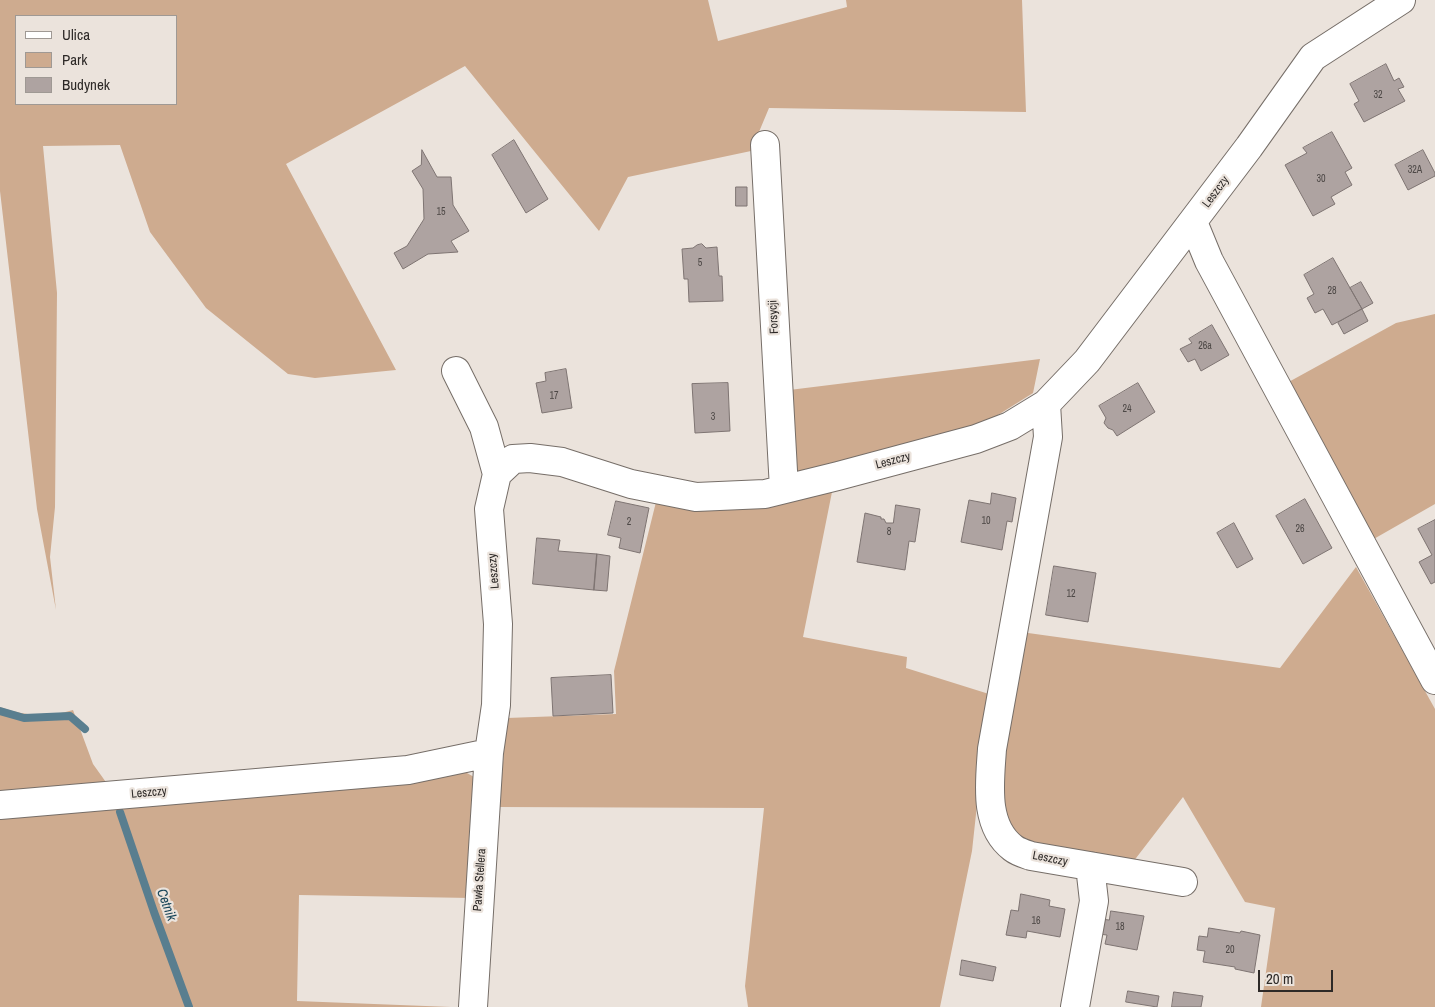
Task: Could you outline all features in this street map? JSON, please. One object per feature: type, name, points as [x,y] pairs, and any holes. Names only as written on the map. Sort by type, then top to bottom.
[{"type":"street","name":"Leszczy","points":[[0,805],[408,770],[489,753],[496,705],[498,624],[489,509],[497,474],[513,459],[530,458],[562,462],[632,484],[696,497],[765,494],[976,439],[1010,426],[1046,404],[1086,361],[1250,147],[1312,57],[1401,0]]},
{"type":"street","name":"Forsycji","points":[[765,145],[784,490]]},
{"type":"street","points":[[1193,222],[1208,262],[1435,680]]},
{"type":"street","points":[[456,371],[484,427],[497,474]]},
{"type":"street","name":"Leszczy","points":[[1046,404],[1048,438],[992,749],[990,788],[993,818],[998,832],[1013,848],[1030,856],[1183,882]]},
{"type":"street","name":"Pawła Stellera","points":[[473,1007],[489,753]]},
{"type":"street","points":[[1075,1007],[1094,901],[1090,866]]},
{"type":"green space","points":[[0,0],[708,0],[718,41],[847,7],[846,0],[1022,0],[1026,112],[769,108],[751,151],[628,177],[599,231],[465,66],[286,164],[396,370],[315,378],[288,374],[206,308],[150,232],[120,145],[43,146],[57,293],[55,507],[50,557],[56,610],[37,509],[0,191]]},
{"type":"green space","points":[[1435,314],[1435,504],[1372,540],[1285,384],[1396,323]]},
{"type":"green space","points":[[1040,359],[1033,393],[982,425],[773,482],[765,393]]},
{"type":"green space","points":[[832,492],[803,637],[907,657],[906,668],[989,694],[972,851],[940,1007],[748,1007],[745,986],[764,808],[499,807],[507,718],[616,714],[614,671],[656,502],[776,503]]},
{"type":"green space","points":[[1356,567],[1435,709],[1435,1007],[1261,1007],[1275,908],[1245,902],[1183,797],[1133,862],[1034,848],[1012,837],[1001,807],[1003,761],[1021,632],[1280,668]]},
{"type":"green space","points":[[0,707],[36,715],[63,713],[73,710],[93,764],[108,785],[0,794]]},
{"type":"green space","points":[[460,769],[474,777],[471,898],[299,895],[297,1001],[451,1007],[0,1007],[0,815]]},
{"type":"building","points":[[1386,64],[1394,81],[1399,78],[1404,87],[1398,89],[1405,101],[1364,122],[1354,104],[1359,101],[1350,84]]},
{"type":"building","points":[[1332,132],[1352,168],[1345,172],[1352,185],[1331,197],[1335,204],[1313,216],[1285,165],[1307,153],[1303,148]]},
{"type":"building","points":[[514,140],[548,199],[526,213],[492,155]]},
{"type":"building","points":[[422,150],[437,177],[451,177],[453,205],[469,231],[451,241],[458,252],[428,254],[403,269],[394,253],[407,246],[424,219],[423,189],[412,171],[421,165]]},
{"type":"building","points":[[1423,150],[1435,176],[1408,190],[1395,165]]},
{"type":"building","points":[[736,187],[747,187],[747,206],[736,206]]},
{"type":"building","points":[[702,244],[706,248],[717,247],[719,276],[722,276],[723,301],[689,302],[688,279],[684,279],[682,249],[693,248]]},
{"type":"building","points":[[1333,258],[1362,309],[1332,325],[1323,309],[1315,313],[1307,298],[1314,294],[1304,275]]},
{"type":"building","points":[[1361,282],[1373,303],[1362,309],[1350,288]]},
{"type":"building","points":[[1362,309],[1368,321],[1344,334],[1338,323]]},
{"type":"building","points":[[1212,325],[1229,355],[1201,371],[1195,359],[1188,362],[1180,349],[1192,343],[1189,339]]},
{"type":"building","points":[[566,369],[572,408],[542,413],[536,383],[546,381],[545,373]]},
{"type":"building","points":[[728,383],[730,431],[695,433],[692,384]]},
{"type":"building","points":[[1138,383],[1155,412],[1117,436],[1104,423],[1106,418],[1099,406]]},
{"type":"building","points":[[992,493],[1016,498],[1012,522],[1007,521],[1002,550],[961,542],[969,500],[990,504]]},
{"type":"building","points":[[1305,499],[1332,548],[1303,564],[1276,516]]},
{"type":"building","points":[[616,501],[649,508],[640,553],[619,548],[621,538],[608,535]]},
{"type":"building","points":[[896,505],[920,509],[915,542],[909,541],[905,570],[857,562],[865,513],[881,517],[886,523],[893,523]]},
{"type":"building","points":[[1435,520],[1435,582],[1431,584],[1419,562],[1432,555],[1418,529]]},
{"type":"building","points":[[1234,523],[1253,559],[1237,568],[1217,533]]},
{"type":"building","points":[[537,538],[560,540],[558,551],[597,554],[594,590],[533,584]]},
{"type":"building","points":[[597,554],[610,556],[607,591],[594,590]]},
{"type":"building","points":[[1054,566],[1096,573],[1088,622],[1046,615]]},
{"type":"building","points":[[611,675],[613,713],[553,716],[551,678]]},
{"type":"building","points":[[1021,894],[1050,900],[1049,906],[1065,909],[1060,937],[1027,931],[1026,938],[1006,935],[1011,910],[1018,911]]},
{"type":"building","points":[[1111,911],[1144,916],[1137,950],[1105,944],[1107,935],[1098,934],[1101,919],[1109,920]]},
{"type":"building","points":[[1209,928],[1260,935],[1254,973],[1235,969],[1235,967],[1203,962],[1205,951],[1197,950],[1199,936],[1207,937]]},
{"type":"building","points":[[962,960],[996,967],[993,981],[960,975]]},
{"type":"building","points":[[1128,991],[1159,996],[1157,1007],[1126,1002]]},
{"type":"building","points":[[1174,992],[1203,996],[1201,1007],[1172,1007]]},
{"type":"waterway","name":"Cetnik","points":[[0,711],[24,718],[70,716],[85,729]]},
{"type":"waterway","name":"Cetnik","points":[[120,812],[189,1007]]}]
